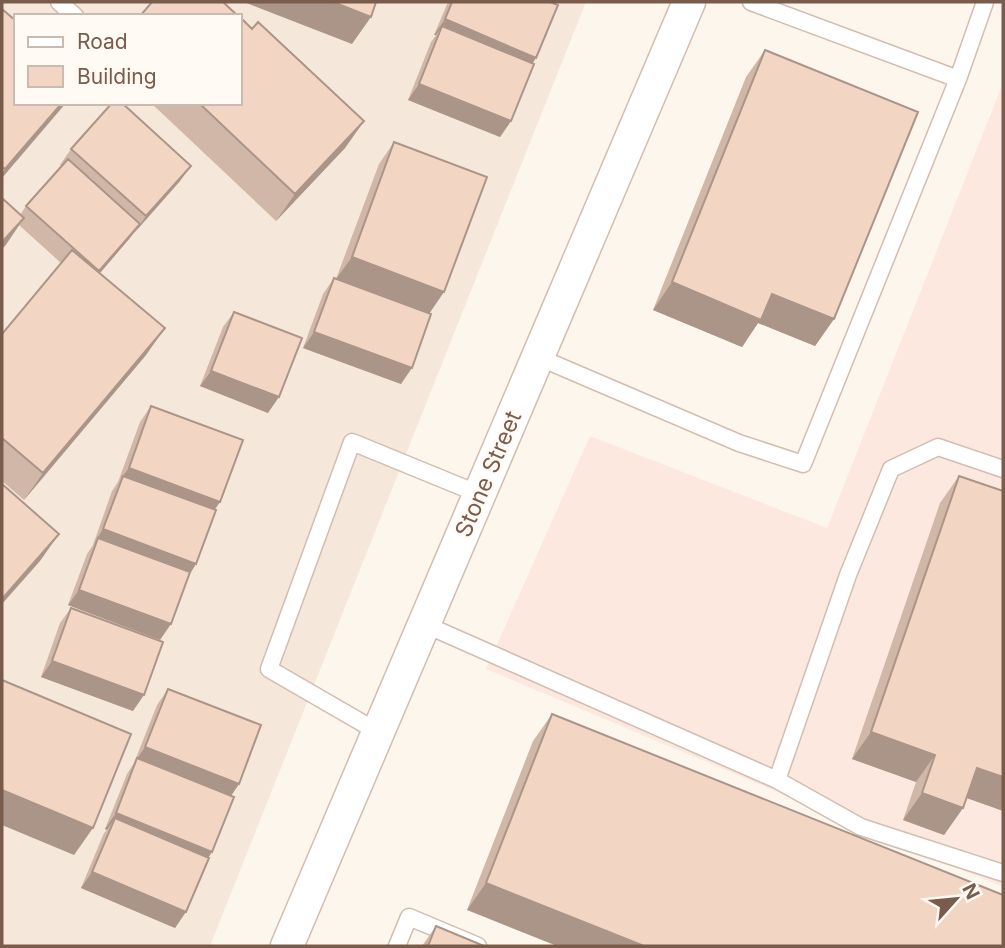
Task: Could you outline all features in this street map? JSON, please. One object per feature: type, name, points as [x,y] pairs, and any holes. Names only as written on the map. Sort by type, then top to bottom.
[{"type":"street","name":"Stone Street","points":[[287,946],[689,2]]},
{"type":"lane","points":[[59,2],[73,14]]},
{"type":"lane","points":[[751,2],[958,79]]},
{"type":"lane","points":[[538,357],[739,443],[803,464],[958,79],[985,2]]},
{"type":"lane","points":[[378,732],[269,669],[352,442],[480,494]]},
{"type":"lane","points":[[777,780],[848,575],[891,469],[938,447],[1003,469]]},
{"type":"lane","points":[[424,624],[777,780],[861,827],[1003,873]]},
{"type":"lane","points":[[397,946],[409,917],[478,946]]},
{"type":"shaded area","points":[[2,2],[586,2],[210,946],[2,946]]},
{"type":"shaded area","points":[[1003,83],[1003,887],[486,669],[590,436],[827,528]]},
{"type":"building","points":[[152,2],[223,2],[236,14],[142,14]]},
{"type":"building","points":[[333,2],[376,2],[371,17]]},
{"type":"building","points":[[452,2],[550,2],[558,5],[536,58],[445,19]]},
{"type":"building","points":[[2,9],[14,19],[14,105],[60,105],[5,169],[2,167]]},
{"type":"building","points":[[242,19],[252,29],[258,22],[364,121],[295,194],[201,105],[242,105]]},
{"type":"building","points":[[442,26],[534,64],[511,121],[419,84]]},
{"type":"building","points":[[765,50],[918,112],[834,319],[772,294],[761,320],[672,282]]},
{"type":"building","points":[[110,105],[124,105],[191,166],[146,216],[71,149]]},
{"type":"building","points":[[394,142],[487,177],[444,292],[352,257]]},
{"type":"building","points":[[68,159],[140,224],[99,271],[26,206]]},
{"type":"building","points":[[2,198],[24,218],[2,242]]},
{"type":"building","points":[[72,250],[165,328],[43,473],[2,438],[2,334]]},
{"type":"building","points":[[334,278],[431,314],[412,368],[314,332]]},
{"type":"building","points":[[234,312],[302,338],[279,397],[211,371]]},
{"type":"building","points":[[151,406],[243,440],[220,502],[129,468]]},
{"type":"building","points":[[123,476],[216,510],[196,564],[103,529]]},
{"type":"building","points":[[959,476],[1003,491],[1003,777],[977,768],[963,808],[922,793],[935,755],[871,732]]},
{"type":"building","points":[[2,484],[59,534],[2,599]]},
{"type":"building","points":[[98,538],[190,572],[171,624],[79,590]]},
{"type":"building","points":[[71,608],[163,642],[144,695],[52,661]]},
{"type":"building","points":[[2,680],[131,734],[93,828],[2,790]]},
{"type":"building","points":[[168,689],[261,725],[239,784],[145,747]]},
{"type":"building","points":[[552,714],[1003,895],[1003,946],[644,946],[486,883]]},
{"type":"building","points":[[137,758],[234,797],[212,852],[116,813]]},
{"type":"building","points":[[115,818],[209,858],[186,912],[92,872]]},
{"type":"building","points":[[436,926],[484,946],[428,946]]}]
